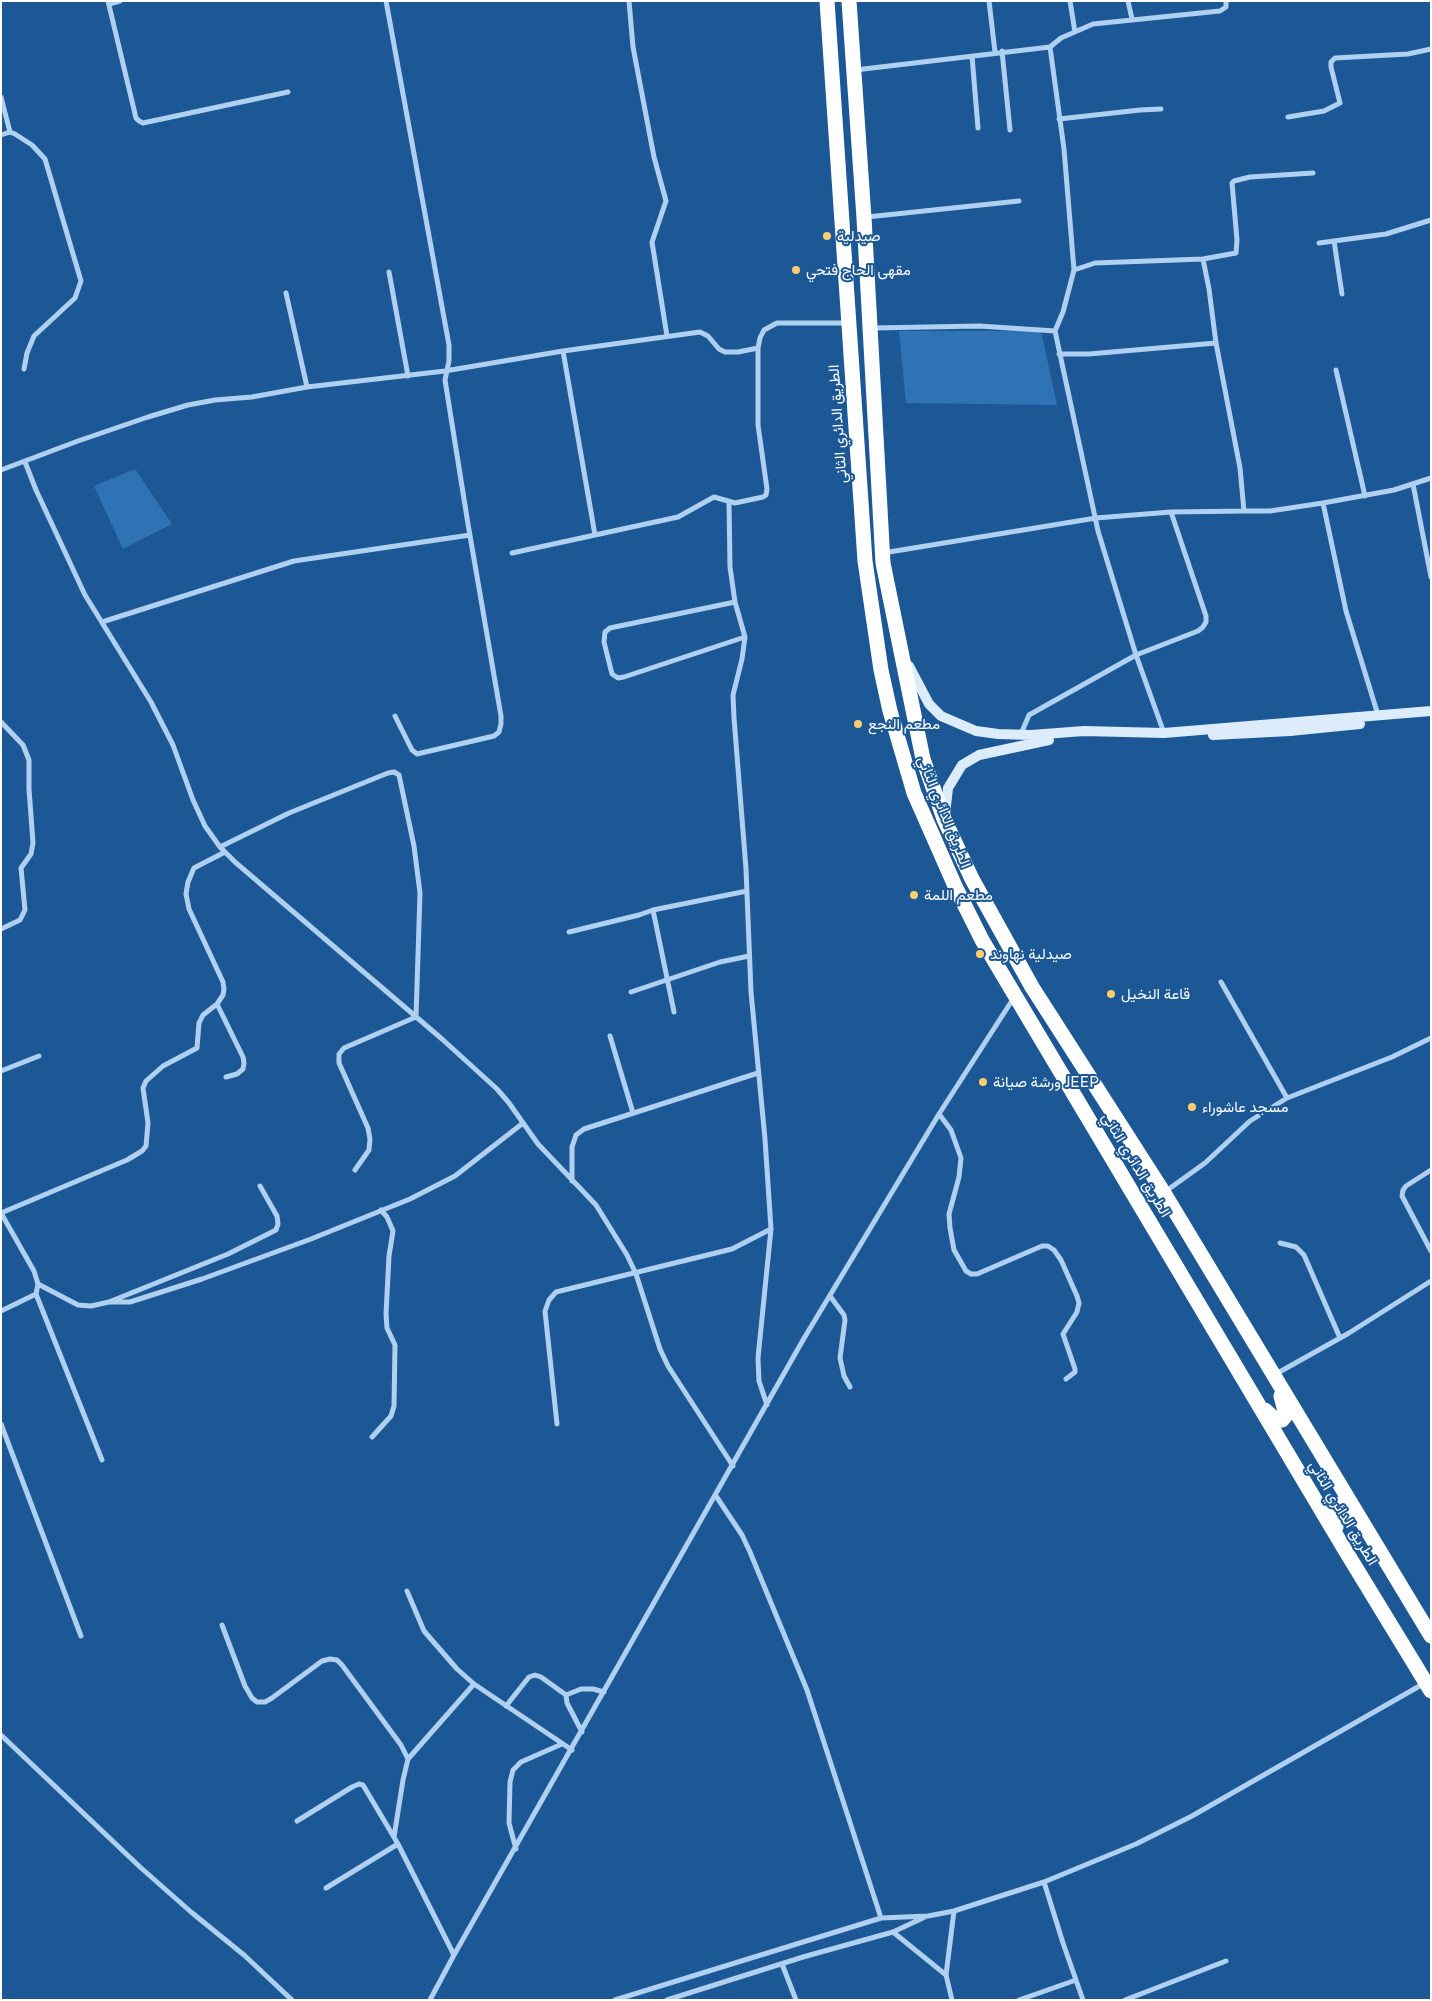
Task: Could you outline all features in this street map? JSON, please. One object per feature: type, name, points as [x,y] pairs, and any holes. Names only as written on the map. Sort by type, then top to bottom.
[{"type":"highway","name":"الطريق الدائري الثاني","points":[[827,1],[865,561],[881,670],[890,711],[914,793],[934,842],[982,940],[1428,1686]]},
{"type":"highway","name":"الطريق الدائري الثاني","points":[[849,1],[864,218],[883,553],[923,759],[944,819],[972,879],[1017,962],[1164,1193],[1431,1636]]},
{"type":"highway","points":[[1256,1399],[1270,1416],[1277,1420],[1282,1420],[1286,1415],[1274,1375]]},
{"type":"highway","points":[[1345,1550],[1332,1514],[1332,1506],[1340,1504],[1354,1520],[1431,1640]]},
{"type":"street","points":[[120,1],[108,2],[136,118],[139,121],[143,123],[288,92]]},
{"type":"street","points":[[386,1],[449,345],[449,361],[445,380],[501,716],[499,732],[494,736],[417,754],[412,750],[395,716]]},
{"type":"street","points":[[629,1],[634,47],[654,157],[666,201],[652,242],[667,336]]},
{"type":"street","points":[[989,1],[995,52]]},
{"type":"street","points":[[1070,1],[1075,32]]},
{"type":"street","points":[[1128,1],[1132,19]]},
{"type":"street","points":[[854,70],[1050,47],[1061,38],[1102,22],[1220,11],[1226,7],[1226,1]]},
{"type":"street","points":[[1050,47],[1067,179],[1074,270],[1063,312],[1055,331],[1096,518],[1136,656],[1164,733]]},
{"type":"street","points":[[1288,117],[1324,111],[1340,103],[1330,62],[1335,58],[1408,54],[1431,49]]},
{"type":"street","points":[[1002,52],[1010,130]]},
{"type":"street","points":[[972,56],[978,128]]},
{"type":"street","points":[[1,98],[10,132],[32,145],[45,159],[81,281],[75,298],[34,336],[27,353],[24,369]]},
{"type":"street","points":[[1059,119],[1161,109]]},
{"type":"street","points":[[1,135],[10,132]]},
{"type":"street","points":[[1074,270],[1095,262],[1203,259],[1234,254],[1237,251],[1231,186],[1234,181],[1250,177],[1313,173]]},
{"type":"street","points":[[864,218],[1019,201]]},
{"type":"street","points":[[1319,243],[1386,234],[1431,220]]},
{"type":"street","points":[[1334,241],[1342,294]]},
{"type":"street","points":[[1203,259],[1216,343],[1240,468],[1244,511]]},
{"type":"street","points":[[389,272],[408,376]]},
{"type":"street","points":[[286,292],[307,387]]},
{"type":"street","points":[[512,553],[678,517],[714,497],[720,497],[729,502],[744,502],[763,497],[767,490],[758,425],[758,348],[764,330],[777,324],[848,323]]},
{"type":"street","points":[[870,328],[979,326],[1055,331]]},
{"type":"street","points":[[1,470],[78,441],[188,405],[252,397],[307,387],[446,371],[562,351],[700,332],[708,336],[719,349],[725,352],[738,352],[758,348]]},
{"type":"street","points":[[1059,354],[1095,354],[1216,343]]},
{"type":"street","points":[[562,351],[595,535]]},
{"type":"street","points":[[1336,370],[1365,496]]},
{"type":"street","points":[[25,462],[36,490],[86,595],[164,728],[176,752],[192,800],[205,826],[225,852],[497,1089],[544,1150],[596,1205],[627,1255],[636,1274],[660,1349],[668,1366],[733,1466]]},
{"type":"street","points":[[883,553],[1096,518],[1171,512],[1270,511],[1365,496],[1431,478]]},
{"type":"street","points":[[1413,484],[1431,577]]},
{"type":"street","points":[[729,502],[730,567],[735,602],[745,637],[742,659],[733,695],[747,891],[749,956],[771,1229],[758,1358],[759,1381],[767,1405]]},
{"type":"street","points":[[1322,503],[1346,611],[1378,716]]},
{"type":"street","points":[[1021,735],[1029,716],[1136,656],[1198,631],[1206,622],[1171,512]]},
{"type":"street","points":[[102,622],[294,561],[470,535]]},
{"type":"street","points":[[735,602],[610,628],[605,632],[604,642],[612,674],[618,678],[624,677],[745,637]]},
{"type":"street","points":[[900,641],[912,675],[929,704],[941,716],[976,731],[998,734],[1021,735],[1084,731],[1164,733],[1431,711]]},
{"type":"street","points":[[944,819],[948,788],[962,765],[979,754],[1033,742],[1068,738],[1190,736],[1290,731],[1431,717]]},
{"type":"street","points":[[1,722],[23,745],[29,760],[33,843],[31,854],[21,868],[25,910],[20,920],[1,929]]},
{"type":"street","points":[[220,847],[289,814],[388,773],[394,772],[400,775],[414,846],[420,893],[416,1017]]},
{"type":"street","points":[[102,1460],[36,1294],[38,1284],[34,1270],[1,1213],[127,1160],[142,1151],[146,1146],[148,1132],[143,1088],[146,1081],[163,1066],[197,1048],[199,1023],[203,1016],[217,1004],[223,995],[223,982],[189,909],[186,894],[188,882],[194,868],[225,852]]},
{"type":"street","points":[[569,932],[653,910],[747,891]]},
{"type":"street","points":[[653,910],[674,1012]]},
{"type":"street","points":[[631,992],[720,962],[749,956]]},
{"type":"street","points":[[1221,982],[1287,1098]]},
{"type":"street","points":[[430,2000],[803,1340],[938,1114],[1015,997]]},
{"type":"street","points":[[217,1004],[243,1057],[244,1063],[243,1069],[237,1074],[226,1078]]},
{"type":"street","points":[[355,1170],[369,1150],[370,1139],[368,1128],[339,1063],[339,1054],[344,1048],[416,1017]]},
{"type":"street","points":[[610,1036],[633,1114]]},
{"type":"street","points":[[1164,1193],[1205,1164],[1250,1121],[1287,1098],[1384,1060],[1431,1038]]},
{"type":"street","points":[[1,1071],[39,1056]]},
{"type":"street","points":[[572,1181],[572,1147],[576,1135],[584,1129],[758,1074]]},
{"type":"street","points":[[938,1114],[951,1130],[961,1158],[959,1178],[949,1214],[954,1250],[966,1271],[971,1274],[977,1274],[1042,1246],[1048,1246],[1054,1250],[1061,1260],[1078,1296],[1079,1303],[1077,1312],[1063,1334],[1075,1369],[1075,1372],[1066,1379]]},
{"type":"street","points":[[109,1302],[130,1302],[202,1279],[311,1239],[410,1199],[455,1176],[523,1123]]},
{"type":"street","points":[[1431,1170],[1406,1186],[1402,1196],[1431,1251]]},
{"type":"street","points":[[38,1284],[78,1305],[91,1306],[109,1302],[228,1254],[276,1230],[278,1224],[277,1216],[260,1186]]},
{"type":"street","points":[[372,1437],[391,1416],[394,1406],[395,1345],[387,1328],[386,1314],[389,1256],[393,1231],[388,1216],[381,1210]]},
{"type":"street","points":[[557,1424],[545,1311],[549,1300],[556,1292],[636,1274],[732,1249],[771,1229]]},
{"type":"street","points":[[1280,1243],[1296,1247],[1304,1255],[1340,1338]]},
{"type":"street","points":[[1274,1375],[1340,1338],[1431,1281]]},
{"type":"street","points":[[1,1311],[36,1294]]},
{"type":"street","points":[[830,1296],[844,1315],[840,1358],[844,1376],[850,1387]]},
{"type":"street","points":[[1,1424],[81,1636]]},
{"type":"street","points":[[716,1496],[742,1535],[750,1552],[807,1690],[881,1918]]},
{"type":"street","points":[[407,1591],[424,1631],[440,1651],[474,1684],[572,1750]]},
{"type":"street","points":[[222,1626],[244,1686],[257,1702],[265,1702],[272,1698],[322,1661],[337,1660],[401,1745],[408,1760]]},
{"type":"street","points":[[506,1706],[529,1677],[535,1675],[541,1677],[566,1695],[582,1732]]},
{"type":"street","points":[[394,1837],[402,1780],[408,1760],[474,1684]]},
{"type":"street","points":[[615,2000],[881,1918],[928,1916],[954,1911],[1044,1882],[1136,1844],[1192,1816],[1428,1686]]},
{"type":"street","points":[[566,1695],[581,1689],[593,1689],[604,1692]]},
{"type":"street","points":[[1,1735],[140,1867],[244,1955],[292,2000]]},
{"type":"street","points":[[516,1849],[509,1823],[508,1801],[513,1770],[521,1762],[562,1744]]},
{"type":"street","points":[[297,1821],[359,1784],[364,1785],[398,1844],[454,1955]]},
{"type":"street","points":[[326,1888],[398,1844]]},
{"type":"street","points":[[1044,1882],[1083,2000]]},
{"type":"street","points":[[952,2000],[946,1975],[954,1911]]},
{"type":"street","points":[[667,2000],[893,1932],[928,1916]]},
{"type":"street","points":[[893,1932],[946,1975]]},
{"type":"street","points":[[1124,2000],[1226,1961]]},
{"type":"street","points":[[782,1964],[796,2000]]},
{"type":"street","points":[[1019,2000],[1076,1980]]},
{"type":"shaded area","points":[[899,331],[1038,331],[1042,335],[1057,405],[906,403]]},
{"type":"shaded area","points":[[135,469],[172,524],[123,549],[94,486]]},
{"type":"place","name":"صيدلية","points":[[827,236]]},
{"type":"place","name":"مقهى الحاج فتحي","points":[[796,270]]},
{"type":"place","name":"مطعم النجع","points":[[858,724]]},
{"type":"place","name":"مطعم اللمة","points":[[914,895]]},
{"type":"place","name":"صيدلية نهاوند","points":[[980,954]]},
{"type":"place","name":"قاعة النخيل","points":[[1111,994]]},
{"type":"place","name":"ورشة صيانة JEEP","points":[[983,1082]]},
{"type":"place","name":"مسجد عاشوراء","points":[[1192,1107]]}]
